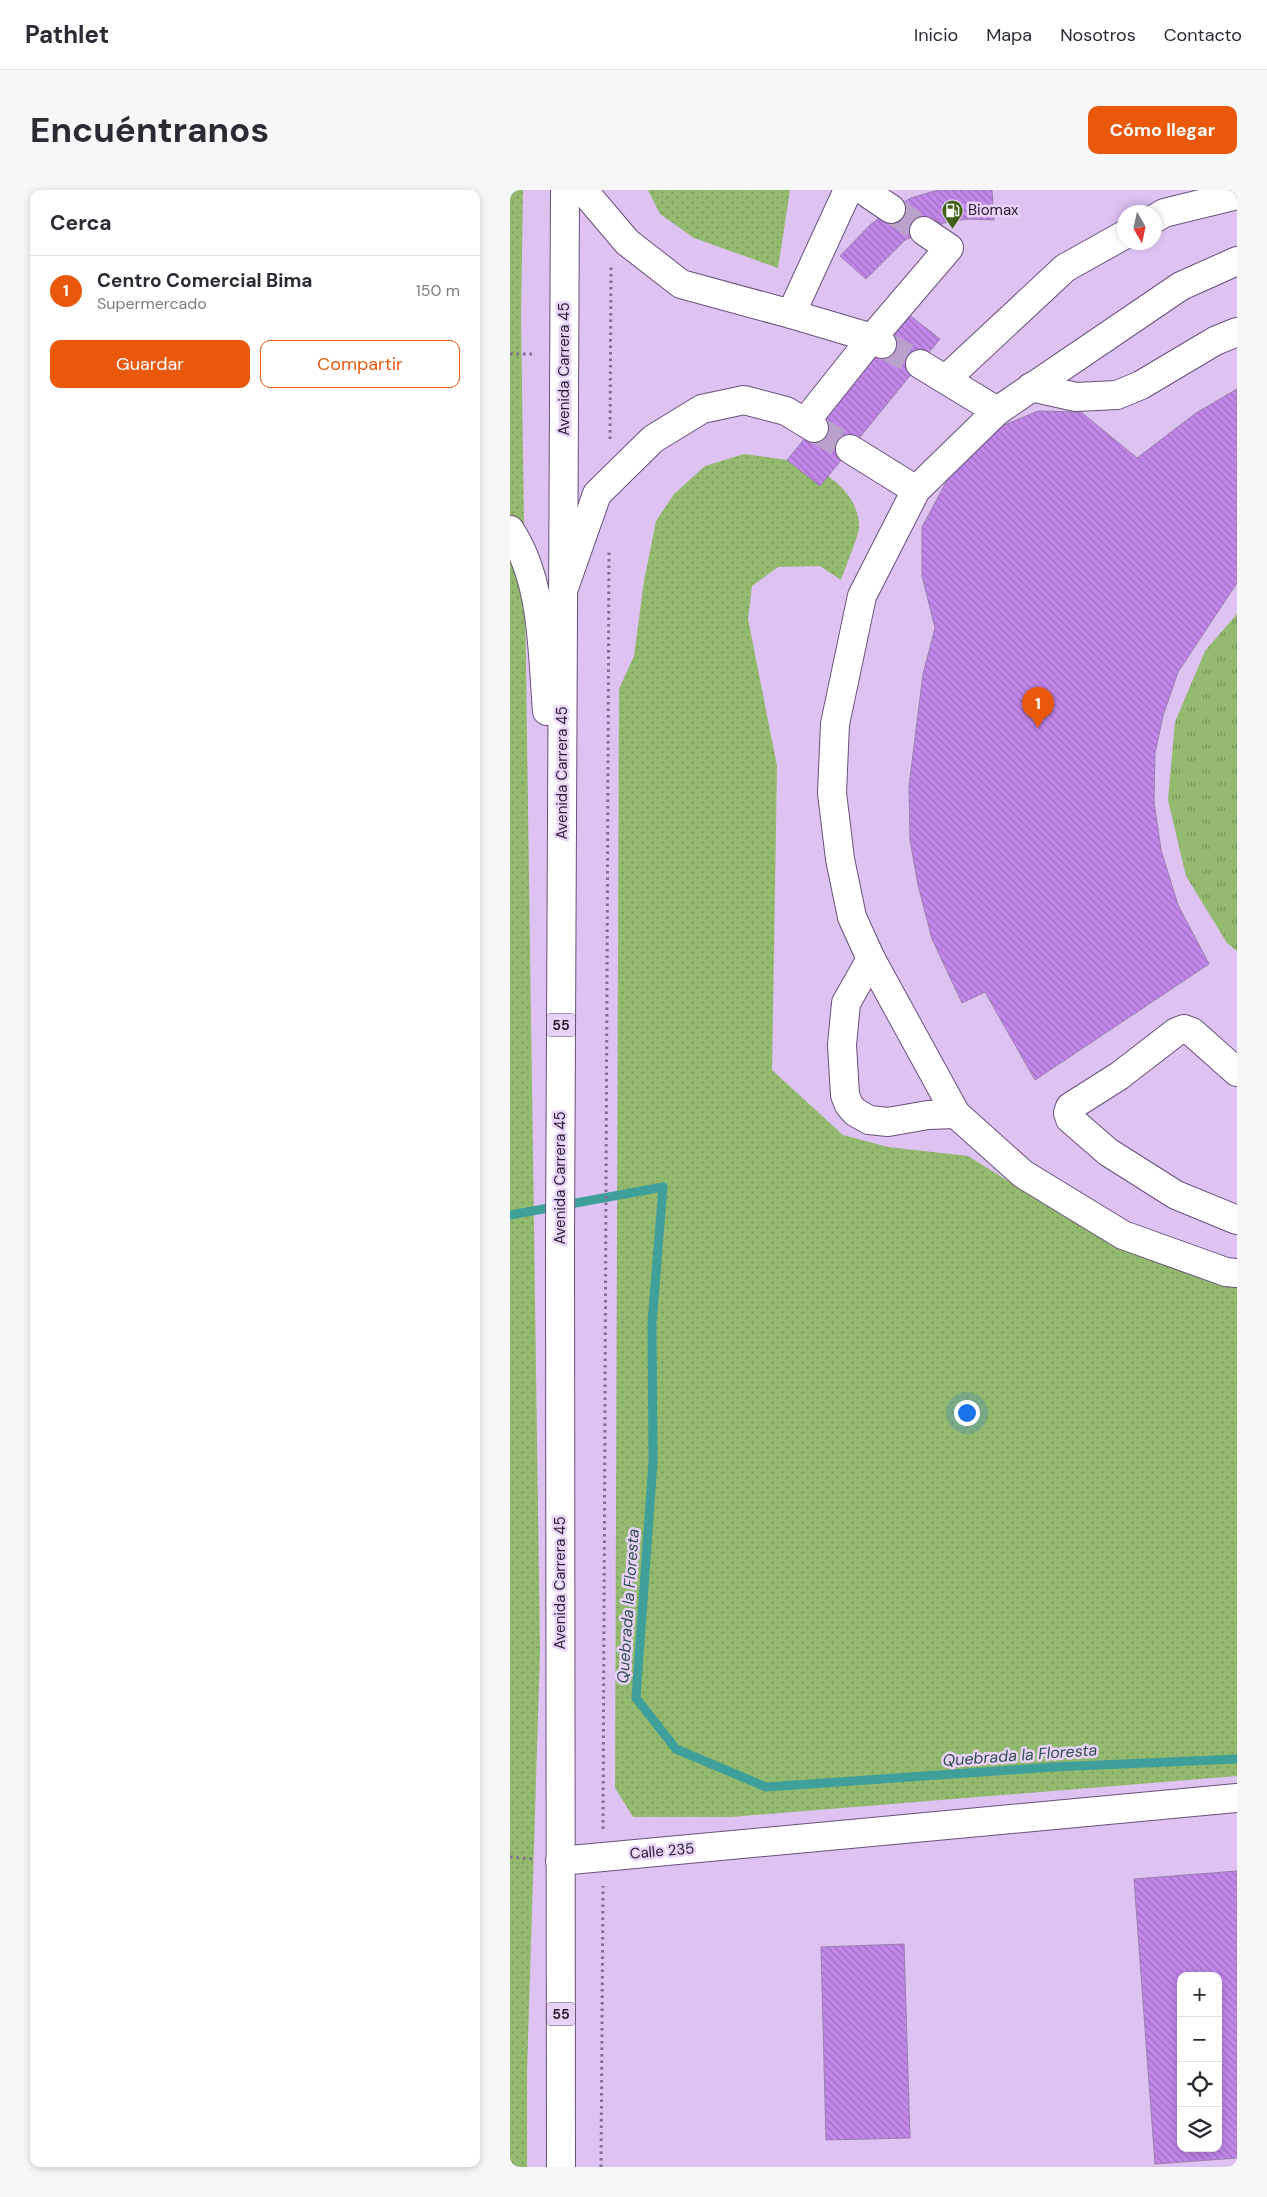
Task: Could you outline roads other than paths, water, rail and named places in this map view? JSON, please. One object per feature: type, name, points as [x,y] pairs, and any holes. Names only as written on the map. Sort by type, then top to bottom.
[{"type":"main road","name":"Avenida Carrera 45","points":[[561,2167],[562,867],[565,190]]},
{"type":"main road","points":[[583,190],[627,242],[681,284],[791,314],[877,341]]},
{"type":"main road","points":[[791,314],[848,190]]},
{"type":"main road","points":[[863,190],[891,209]]},
{"type":"main road","points":[[1162,214],[1237,195]]},
{"type":"main road","points":[[563,589],[597,494],[653,439],[702,409],[744,400],[786,411],[809,425],[949,248],[924,231]]},
{"type":"main road","points":[[946,379],[1065,268],[1117,239]]},
{"type":"main road","points":[[1237,261],[1181,286],[997,411],[916,490],[862,596],[835,724],[832,793],[840,859],[852,917],[871,959],[956,1114],[1023,1174],[1123,1235],[1226,1272],[1237,1274]]},
{"type":"main road","points":[[1031,387],[1076,397],[1117,395],[1141,385],[1215,341],[1237,332]]},
{"type":"main road","points":[[920,364],[997,411]]},
{"type":"main road","points":[[850,450],[916,490]]},
{"type":"main road","points":[[510,530],[516,539],[530,574],[538,612],[562,867]]},
{"type":"main road","points":[[871,959],[846,1002],[842,1045],[845,1095],[849,1105],[855,1112],[869,1120],[888,1122],[928,1115],[956,1114]]},
{"type":"main road","points":[[1237,1072],[1192,1032],[1184,1029],[1176,1032],[1120,1076],[1070,1107],[1068,1113],[1070,1119],[1108,1152],[1176,1195],[1237,1220]]},
{"type":"main road","name":"Calle 235","points":[[560,1861],[1237,1798]]},
{"type":"waterway","name":"Quebrada la Floresta","points":[[510,1215],[663,1187],[652,1323],[653,1462],[636,1698],[676,1749],[766,1787],[1054,1767],[1237,1759]]},
{"type":"tunnel","points":[[891,209],[924,231]]},
{"type":"tunnel","points":[[882,344],[920,364]]},
{"type":"tunnel","points":[[814,428],[850,449]]},
{"type":"place","name":"Biomax","points":[[952,229]]},
{"type":"place","name":"Centro Comercial Bima","points":[[1038,728]]}]
